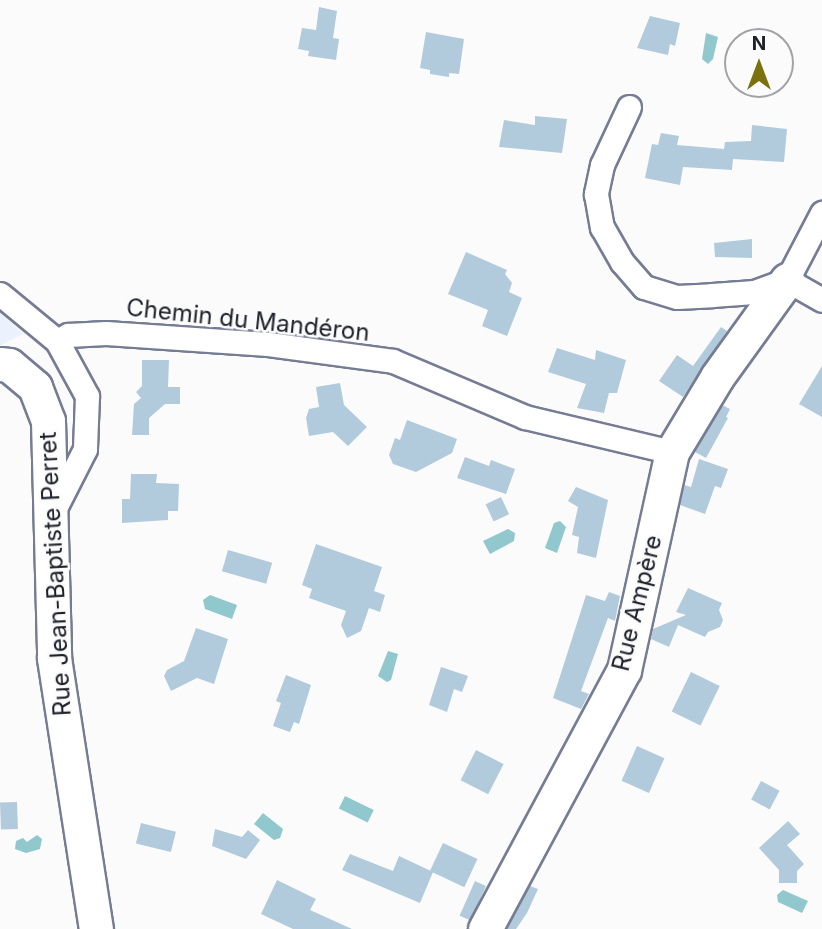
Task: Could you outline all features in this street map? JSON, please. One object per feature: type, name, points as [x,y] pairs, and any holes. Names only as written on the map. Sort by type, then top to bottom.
[{"type":"street","points":[[629,107],[602,164],[596,194],[602,227],[622,262],[644,287],[677,297],[754,292],[787,280],[822,213]]},
{"type":"street","points":[[787,280],[822,300]]},
{"type":"street","name":"Rue Ampère","points":[[485,929],[624,670],[672,452],[717,377],[787,280]]},
{"type":"street","points":[[0,294],[57,341],[87,396],[85,449],[51,516]]},
{"type":"street","name":"Chemin du Mandéron","points":[[57,341],[68,335],[106,333],[268,344],[393,361],[525,417],[672,452]]},
{"type":"street","name":"Rue Jean-Baptiste Perret","points":[[0,364],[9,365],[35,387],[48,421],[54,658],[96,929]]},
{"type":"shaded area","points":[[0,312],[23,334],[1,345],[0,345]]},
{"type":"water","points":[[706,33],[718,37],[713,59],[708,64],[702,59]]},
{"type":"water","points":[[560,521],[566,527],[557,553],[545,548],[554,523]]},
{"type":"water","points":[[508,529],[515,533],[514,541],[490,554],[483,541]]},
{"type":"water","points":[[210,595],[237,605],[232,619],[205,609],[203,600]]},
{"type":"water","points":[[388,651],[398,654],[391,680],[387,682],[378,676]]},
{"type":"water","points":[[345,796],[374,810],[368,823],[339,809]]},
{"type":"water","points":[[263,813],[283,829],[280,838],[274,840],[254,824]]},
{"type":"water","points":[[37,835],[42,839],[40,849],[26,853],[15,849],[16,841],[23,838],[27,842]]},
{"type":"water","points":[[783,890],[808,901],[802,913],[778,902],[777,895]]},
{"type":"building","points":[[319,7],[337,11],[333,38],[339,39],[336,60],[308,56],[309,51],[298,49],[302,28],[316,30]]},
{"type":"building","points":[[650,16],[680,23],[675,46],[670,44],[668,55],[637,48]]},
{"type":"building","points":[[426,32],[464,39],[459,74],[449,73],[449,77],[430,74],[430,70],[420,68]]},
{"type":"building","points":[[535,116],[567,119],[562,153],[499,147],[504,120],[535,125]]},
{"type":"building","points":[[752,125],[787,129],[784,162],[733,159],[732,170],[683,167],[680,185],[645,178],[652,144],[658,145],[661,133],[679,136],[677,145],[724,149],[725,142],[751,141]]},
{"type":"building","points":[[752,239],[752,258],[715,257],[714,243]]},
{"type":"building","points":[[466,252],[507,270],[505,274],[512,283],[509,292],[522,298],[507,336],[482,326],[488,310],[448,294]]},
{"type":"building","points":[[721,327],[727,331],[683,397],[659,381],[677,355],[693,366]]},
{"type":"building","points":[[557,348],[595,360],[596,350],[626,360],[617,393],[609,393],[604,413],[577,408],[586,384],[548,372]]},
{"type":"building","points":[[142,360],[169,360],[168,387],[180,387],[180,404],[165,404],[149,418],[149,435],[132,435],[134,404],[141,398],[136,392],[142,386]]},
{"type":"building","points":[[822,366],[822,417],[799,404]]},
{"type":"building","points":[[340,383],[344,405],[367,427],[348,446],[333,432],[309,436],[306,418],[309,409],[319,407],[316,387]]},
{"type":"building","points":[[722,405],[730,409],[726,417],[728,418],[706,458],[695,452]]},
{"type":"building","points":[[407,420],[457,439],[452,453],[416,472],[393,464],[389,455],[395,438],[400,440]]},
{"type":"building","points":[[465,457],[489,466],[491,460],[515,469],[506,494],[457,478]]},
{"type":"building","points":[[699,459],[728,469],[721,488],[715,486],[705,514],[680,505],[684,485],[691,487]]},
{"type":"building","points":[[131,474],[157,474],[156,483],[179,484],[178,511],[168,511],[168,520],[122,523],[122,499],[130,499]]},
{"type":"building","points":[[576,487],[608,500],[596,558],[577,553],[579,537],[572,535],[578,507],[568,501]]},
{"type":"building","points":[[501,497],[509,514],[494,521],[486,504]]},
{"type":"building","points":[[316,544],[382,567],[374,591],[385,595],[380,612],[369,608],[361,631],[347,638],[341,625],[346,611],[309,598],[312,589],[302,585]]},
{"type":"building","points":[[228,550],[272,563],[266,584],[222,571]]},
{"type":"building","points":[[688,588],[722,603],[719,610],[723,620],[720,627],[708,632],[705,637],[678,625],[669,647],[651,639],[653,629],[686,615],[676,612]]},
{"type":"building","points":[[609,592],[620,596],[615,621],[608,618],[581,691],[589,694],[581,709],[553,698],[586,595],[605,601]]},
{"type":"building","points":[[196,628],[228,639],[214,684],[197,678],[171,691],[164,676],[167,670],[184,661]]},
{"type":"building","points":[[441,667],[468,676],[462,692],[454,689],[447,712],[429,705]]},
{"type":"building","points":[[691,672],[720,686],[700,726],[672,712]]},
{"type":"building","points":[[286,675],[311,685],[299,724],[294,722],[290,732],[273,726],[281,703],[276,701]]},
{"type":"building","points":[[637,746],[664,758],[649,793],[622,781]]},
{"type":"building","points":[[476,750],[504,764],[488,794],[461,780]]},
{"type":"building","points":[[761,781],[780,791],[770,809],[751,800]]},
{"type":"building","points":[[17,802],[18,829],[1,830],[0,803]]},
{"type":"building","points":[[788,821],[800,834],[787,845],[804,864],[797,871],[797,883],[779,883],[779,870],[759,848]]},
{"type":"building","points":[[141,823],[176,832],[171,852],[136,843]]},
{"type":"building","points":[[215,829],[242,837],[248,830],[260,840],[246,859],[212,846]]},
{"type":"building","points":[[443,843],[477,859],[464,887],[430,871]]},
{"type":"building","points":[[350,854],[393,871],[399,856],[433,872],[420,903],[342,870]]},
{"type":"building","points":[[277,880],[316,899],[310,910],[352,929],[293,929],[261,914]]},
{"type":"building","points":[[475,881],[486,886],[471,921],[460,916]]},
{"type":"building","points":[[530,886],[538,889],[527,913],[516,929],[507,929]]}]
